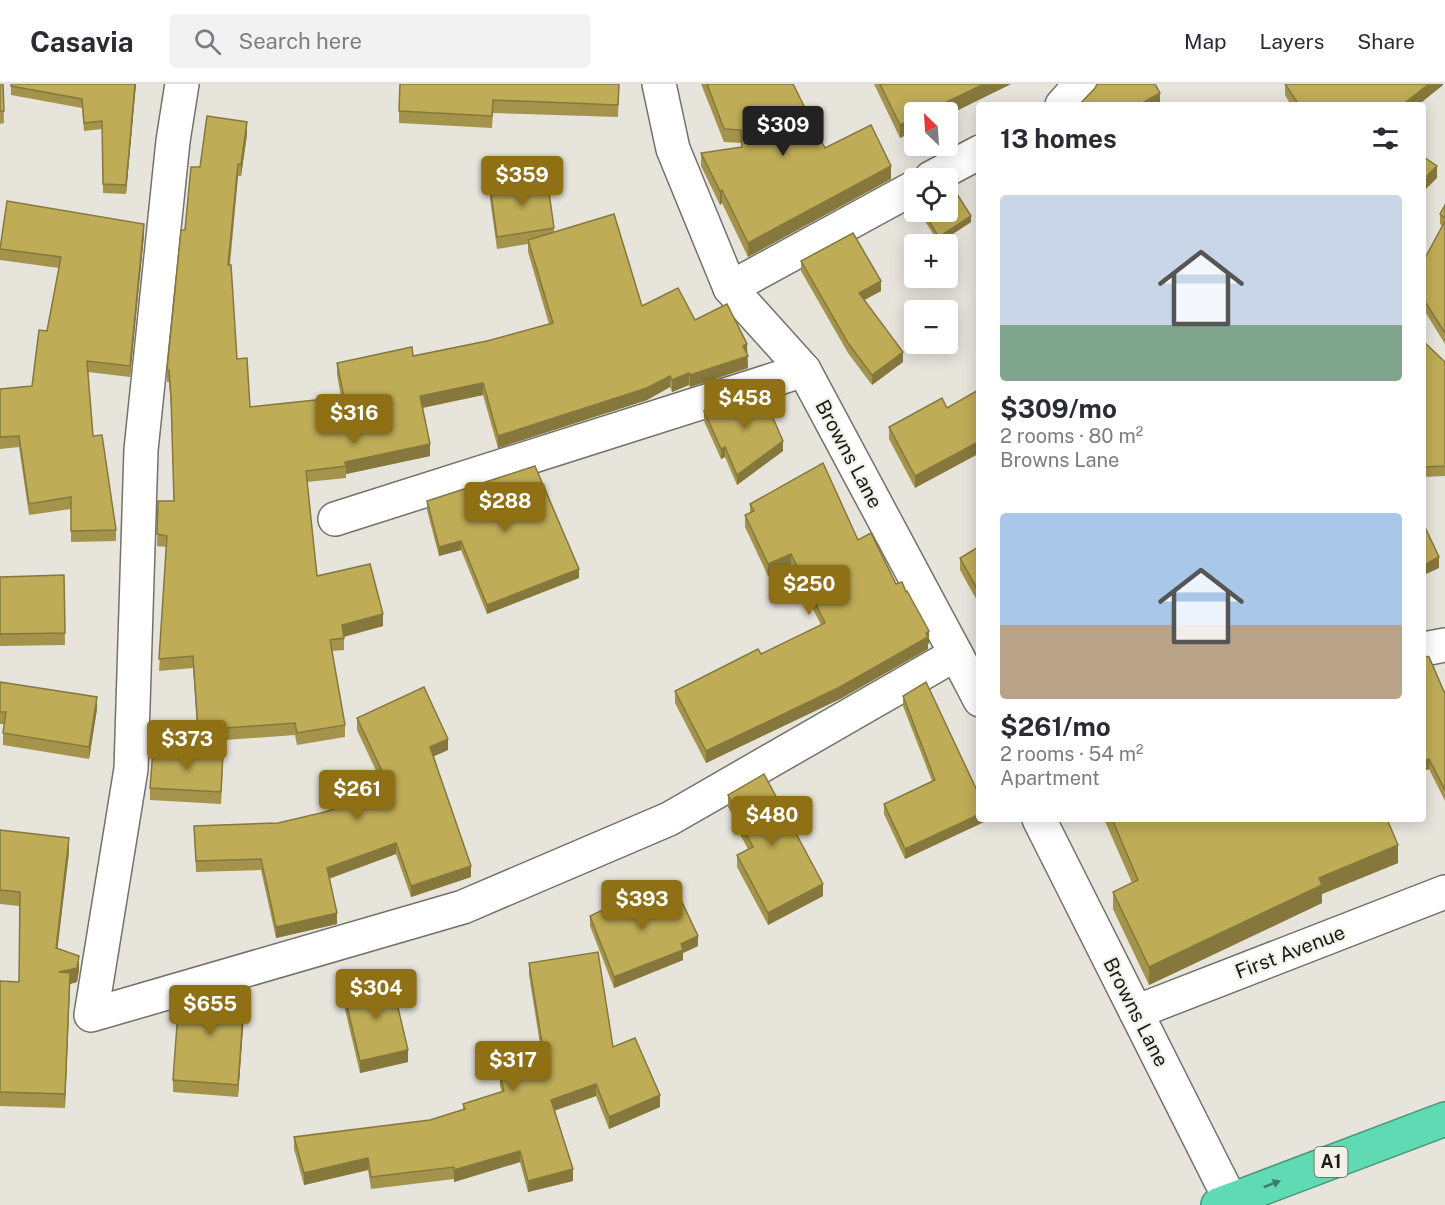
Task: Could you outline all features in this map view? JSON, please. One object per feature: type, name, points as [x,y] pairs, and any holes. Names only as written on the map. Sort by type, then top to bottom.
[{"type":"highway","name":"A1","points":[[1227,1203],[1445,1119]]},
{"type":"street","points":[[182,84],[173,141],[141,450],[131,769],[91,1015],[463,907],[669,819],[956,654]]},
{"type":"street","name":"Browns Lane","points":[[660,84],[674,149],[730,288],[804,370],[976,692]]},
{"type":"street","points":[[1065,102],[1081,84]]},
{"type":"street","points":[[950,168],[976,154]]},
{"type":"street","points":[[730,288],[904,193]]},
{"type":"street","points":[[335,519],[804,370]]},
{"type":"street","points":[[1426,649],[1445,645]]},
{"type":"street","name":"Browns Lane","points":[[1041,822],[1136,1012],[1227,1203]]},
{"type":"street","name":"First Avenue","points":[[1136,1012],[1445,892]]},
{"type":"building","points":[[0,84],[3,84],[4,111],[0,111]]},
{"type":"building","points":[[11,84],[135,84],[126,185],[103,184],[102,121],[84,123],[82,99],[11,86]]},
{"type":"building","points":[[400,84],[619,84],[618,105],[493,100],[492,116],[399,111]]},
{"type":"building","points":[[707,84],[793,84],[825,148],[871,125],[891,166],[748,243],[701,153],[742,147],[741,130],[724,129]]},
{"type":"building","points":[[880,84],[984,84],[947,102],[904,102],[904,123],[900,125]]},
{"type":"building","points":[[1097,84],[1155,84],[1160,93],[1144,102],[1082,102]]},
{"type":"building","points":[[1285,84],[1429,84],[1406,102],[1297,102]]},
{"type":"building","points":[[207,116],[247,122],[241,164],[238,164],[228,265],[231,265],[237,359],[247,358],[250,407],[344,397],[337,363],[412,347],[413,356],[487,341],[553,323],[528,240],[614,214],[642,306],[678,288],[695,320],[727,304],[747,344],[743,346],[748,356],[672,380],[670,376],[647,388],[498,436],[483,383],[420,396],[430,444],[345,462],[346,466],[306,471],[317,576],[370,564],[383,614],[342,625],[344,638],[330,640],[345,725],[297,733],[295,723],[198,730],[193,656],[159,659],[167,536],[157,534],[158,501],[174,501],[171,396],[169,370],[167,370],[181,230],[185,230],[191,167],[200,167]]},
{"type":"building","points":[[1426,158],[1437,166],[1426,177]]},
{"type":"building","points":[[547,178],[554,228],[497,237],[490,186]]},
{"type":"building","points":[[958,196],[971,216],[944,234],[937,234],[929,222],[958,222]]},
{"type":"building","points":[[7,201],[144,224],[130,366],[87,361],[93,436],[102,435],[116,530],[71,531],[71,497],[29,504],[19,436],[0,437],[0,389],[32,386],[39,330],[47,331],[61,257],[0,249]]},
{"type":"building","points":[[1445,205],[1445,218],[1440,214]]},
{"type":"building","points":[[1445,221],[1445,333],[1426,303],[1426,256]]},
{"type":"building","points":[[853,233],[881,281],[859,293],[903,352],[872,375],[848,343],[801,261]]},
{"type":"building","points":[[1426,344],[1445,362],[1445,466],[1426,467]]},
{"type":"building","points":[[976,391],[976,443],[915,476],[889,427],[942,398],[947,408]]},
{"type":"building","points":[[762,393],[783,441],[737,475],[725,447],[721,449],[704,411]]},
{"type":"building","points":[[823,463],[858,540],[871,533],[896,584],[902,582],[929,631],[926,633],[928,637],[840,687],[706,751],[675,691],[758,649],[761,654],[825,623],[791,554],[768,564],[745,515],[754,511],[750,504]]},
{"type":"building","points":[[535,466],[579,569],[487,605],[461,541],[439,547],[427,501]]},
{"type":"building","points":[[1426,529],[1439,557],[1426,564]]},
{"type":"building","points":[[976,548],[976,587],[960,558]]},
{"type":"building","points":[[64,575],[65,633],[0,634],[0,577]]},
{"type":"building","points":[[1426,656],[1429,657],[1445,694],[1445,790],[1429,759],[1426,760]]},
{"type":"building","points":[[0,682],[97,697],[89,747],[3,733],[6,712],[0,712]]},
{"type":"building","points":[[926,682],[976,788],[976,816],[905,849],[884,804],[935,780],[903,696]]},
{"type":"building","points":[[424,687],[448,739],[430,747],[471,866],[411,886],[396,843],[327,868],[337,913],[276,927],[261,859],[196,861],[194,826],[278,823],[325,812],[390,788],[357,718]]},
{"type":"building","points":[[153,750],[223,753],[221,792],[150,788]]},
{"type":"building","points":[[764,774],[823,884],[768,913],[737,855],[753,847],[732,808],[734,806],[728,795]]},
{"type":"building","points":[[1113,822],[1388,822],[1398,845],[1319,878],[1322,885],[1149,967],[1113,892],[1138,880]]},
{"type":"building","points":[[0,830],[69,838],[56,948],[79,956],[77,968],[59,972],[70,973],[65,1094],[0,1092],[0,981],[19,982],[20,892],[0,890]]},
{"type":"building","points":[[652,886],[663,907],[680,898],[698,936],[681,944],[683,950],[614,977],[590,916]]},
{"type":"building","points":[[598,952],[613,1047],[635,1038],[660,1095],[609,1117],[596,1084],[551,1100],[573,1169],[528,1181],[520,1151],[454,1170],[454,1167],[371,1177],[368,1158],[304,1173],[294,1137],[430,1120],[465,1109],[463,1104],[504,1091],[500,1075],[545,1062],[529,963]]},
{"type":"building","points":[[391,978],[408,1050],[360,1061],[343,989]]},
{"type":"building","points":[[216,986],[245,988],[238,1085],[173,1080],[179,997]]}]
